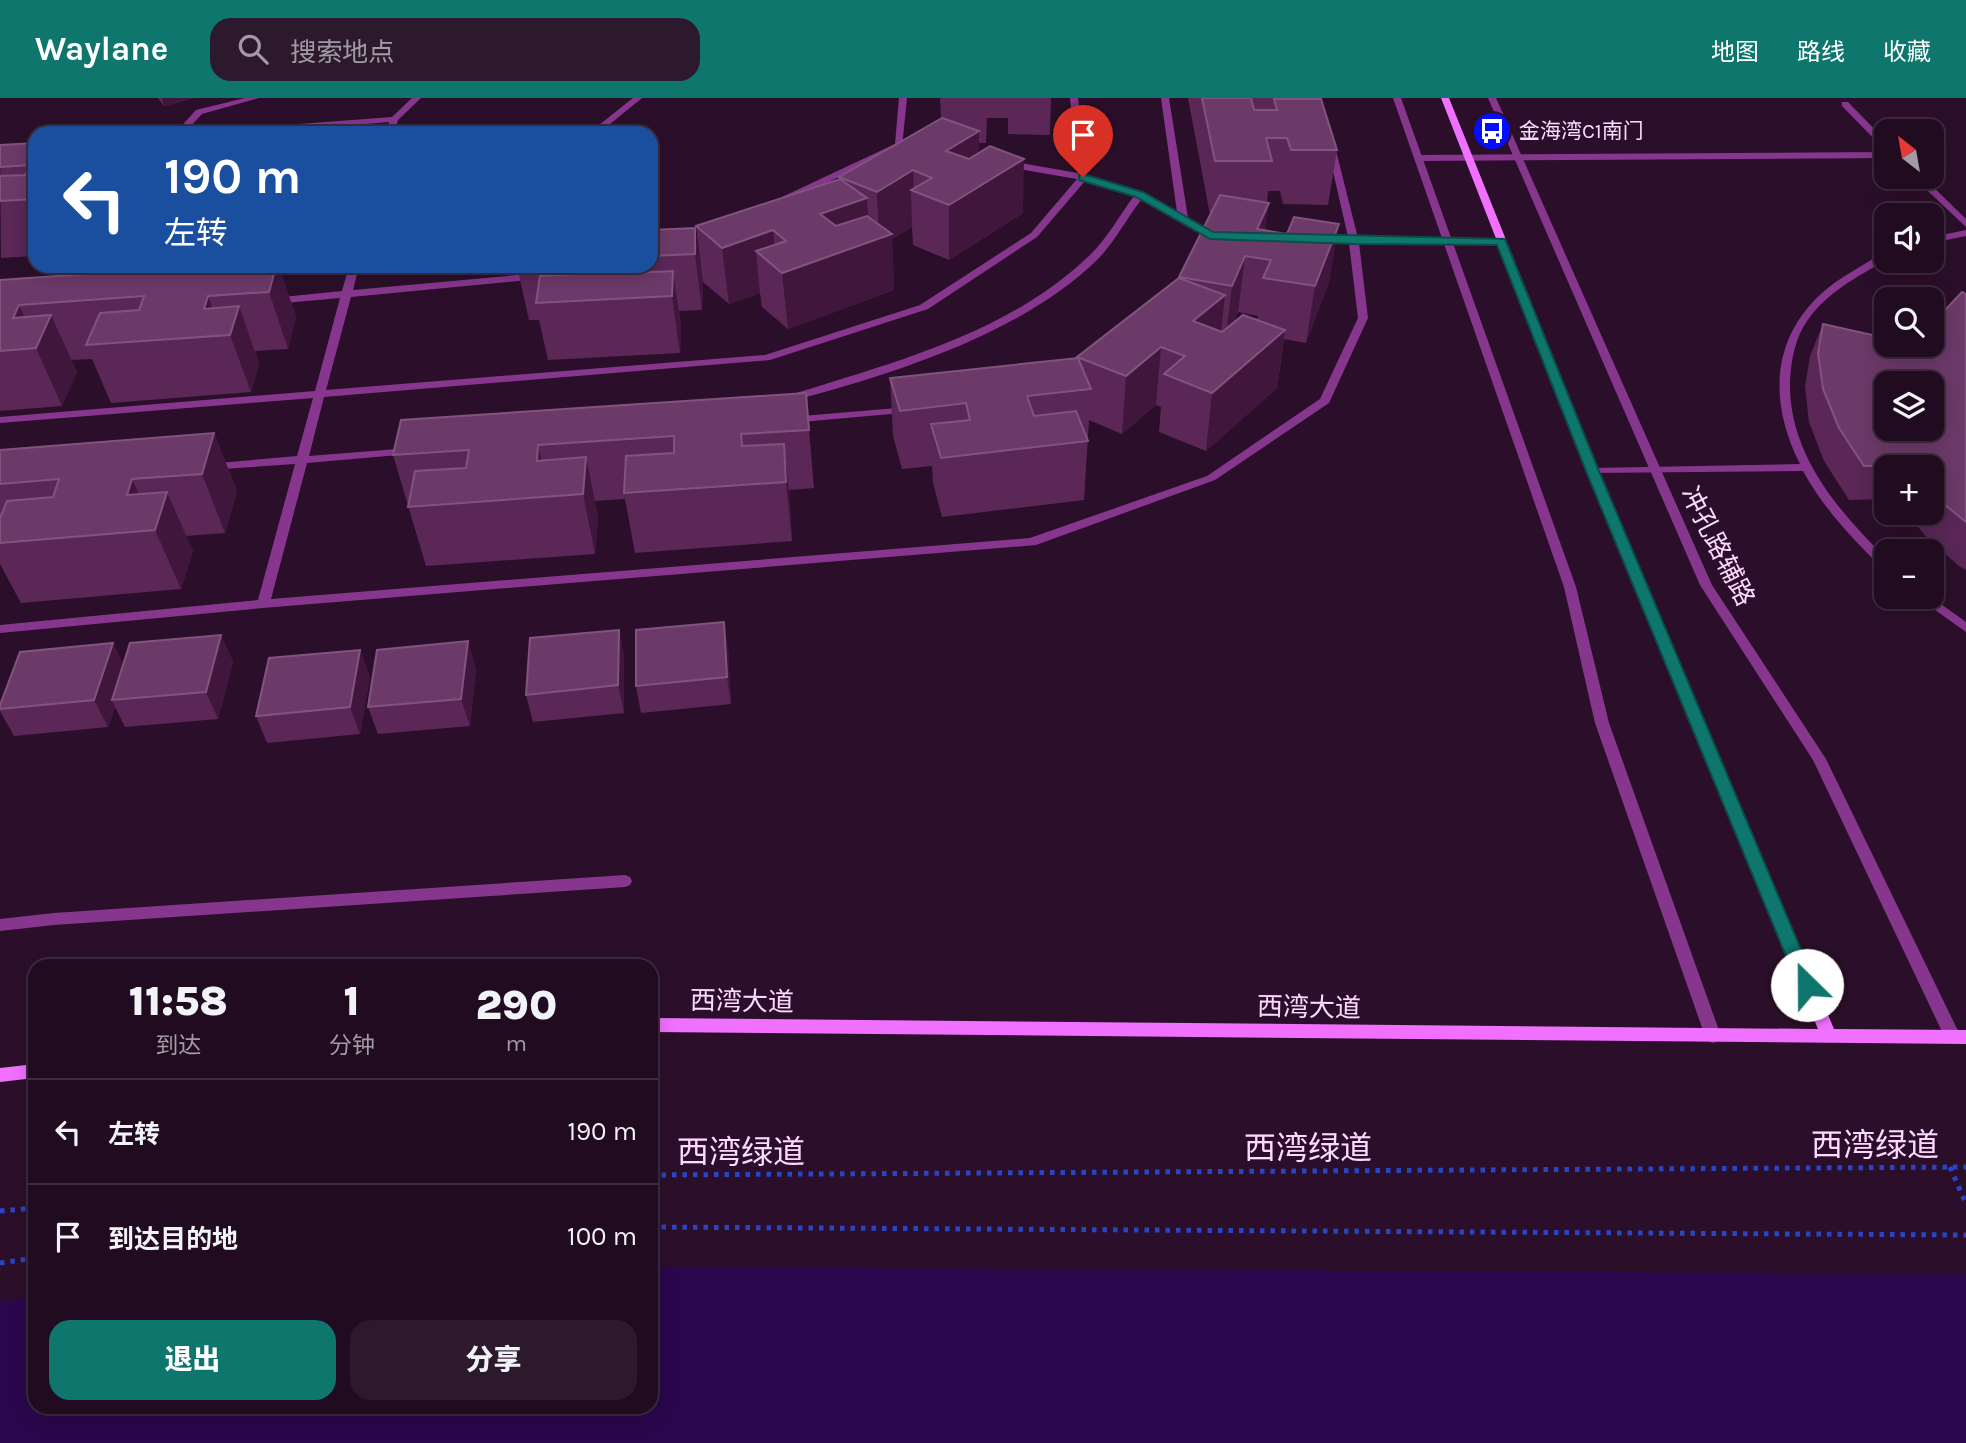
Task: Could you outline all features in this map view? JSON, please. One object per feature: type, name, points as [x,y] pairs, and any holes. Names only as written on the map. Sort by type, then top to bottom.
[{"type":"main road","points":[[1445,98],[1593,471],[1829,1037]]},
{"type":"main road","name":"西湾大道","points":[[658,1025],[1960,1037]]},
{"type":"main road","points":[[0,1075],[28,1072]]},
{"type":"street","points":[[186,126],[199,112],[255,98]]},
{"type":"street","points":[[392,126],[394,118],[417,98]]},
{"type":"street","points":[[602,126],[638,98]]},
{"type":"street","points":[[899,145],[903,98]]},
{"type":"street","points":[[0,420],[766,358],[924,307],[1034,235],[1083,177],[1074,98]]},
{"type":"street","points":[[1165,98],[1183,220]]},
{"type":"street","points":[[1397,98],[1570,587],[1602,723],[1713,1036]]},
{"type":"street","name":"冲孔路辅路","points":[[1492,98],[1706,585],[1819,759],[1960,1037]]},
{"type":"street","points":[[1844,104],[1874,134]]},
{"type":"street","points":[[304,126],[394,118]]},
{"type":"street","points":[[0,629],[263,604],[1032,542],[1211,478],[1325,401],[1363,318],[1354,241],[1327,137]]},
{"type":"street","points":[[774,204],[899,145],[912,147]]},
{"type":"street","points":[[1419,158],[1874,155]]},
{"type":"street","points":[[991,161],[1083,177],[1140,195],[1210,235],[1223,236]]},
{"type":"street","points":[[1930,189],[1966,224]]},
{"type":"street","points":[[778,402],[951,347],[1032,306],[1093,259],[1140,195]]},
{"type":"street","points":[[1944,238],[1966,233]]},
{"type":"street","points":[[1203,247],[1210,235]]},
{"type":"street","points":[[1302,239],[1502,242]]},
{"type":"street","points":[[1874,262],[1848,275],[1819,298],[1798,324],[1785,355],[1782,389],[1789,427],[1806,467],[1835,510],[1874,552]]},
{"type":"street","points":[[263,604],[352,273]]},
{"type":"street","points":[[263,301],[346,296],[547,275]]},
{"type":"street","points":[[780,420],[917,409]]},
{"type":"street","points":[[192,468],[425,450]]},
{"type":"street","points":[[1593,471],[1806,467]]},
{"type":"street","points":[[1940,609],[1966,628]]},
{"type":"street","points":[[0,925],[81,917],[625,881]]},
{"type":"path","points":[[1950,1167],[1966,1204]]},
{"type":"path","name":"西湾绿道","points":[[658,1175],[1966,1167]]},
{"type":"path","points":[[0,1211],[28,1209]]},
{"type":"path","points":[[658,1227],[1966,1235]]},
{"type":"path","points":[[0,1264],[28,1259]]},
{"type":"shaded area","points":[[658,1267],[1966,1274],[1966,1443],[0,1443],[0,1302],[28,1298],[28,1414],[658,1414]]},
{"type":"building","points":[[1202,98],[1251,98],[1254,110],[1277,110],[1274,99],[1321,99],[1337,150],[1291,150],[1287,138],[1266,138],[1272,161],[1215,161]]},
{"type":"building","points":[[942,118],[979,131],[946,151],[969,159],[990,146],[1024,159],[949,205],[911,190],[932,178],[913,170],[877,192],[839,177]]},
{"type":"building","points":[[28,143],[28,165],[0,167],[0,145]]},
{"type":"building","points":[[28,169],[28,199],[0,201],[0,176],[25,175]]},
{"type":"building","points":[[840,179],[867,198],[820,214],[836,226],[867,216],[892,234],[782,273],[756,251],[786,241],[773,230],[722,248],[696,226]]},
{"type":"building","points":[[1220,195],[1269,203],[1257,229],[1287,234],[1294,217],[1339,224],[1315,286],[1263,278],[1271,260],[1245,256],[1232,286],[1179,277]]},
{"type":"building","points":[[695,228],[695,254],[658,256],[658,230]]},
{"type":"building","points":[[673,271],[672,296],[536,303],[540,276]]},
{"type":"building","points":[[100,273],[274,273],[269,292],[208,296],[204,309],[239,306],[230,335],[86,345],[100,313],[139,310],[144,296],[19,305],[13,318],[51,315],[36,348],[0,351],[0,280]]},
{"type":"building","points":[[1179,278],[1225,295],[1193,321],[1222,332],[1243,315],[1285,330],[1212,393],[1164,374],[1185,356],[1161,347],[1126,376],[1077,357]]},
{"type":"building","points":[[1962,292],[1966,294],[1966,522],[1944,504],[1944,455],[1874,455],[1874,466],[1864,466],[1839,428],[1823,389],[1818,353],[1823,324],[1874,335],[1874,357],[1944,357],[1944,311]]},
{"type":"building","points":[[1078,358],[1091,389],[1027,396],[1034,416],[1076,411],[1088,441],[941,458],[931,424],[970,420],[966,403],[900,411],[890,378]]},
{"type":"building","points":[[806,393],[809,430],[741,434],[742,446],[784,444],[786,482],[624,493],[626,456],[674,453],[674,436],[538,445],[537,461],[586,457],[583,494],[408,507],[415,471],[466,468],[469,450],[393,455],[401,420]]},
{"type":"building","points":[[214,433],[202,474],[132,479],[127,495],[167,492],[155,530],[0,543],[0,518],[7,501],[53,497],[59,479],[0,484],[0,450]]},
{"type":"building","points":[[724,622],[727,677],[636,686],[636,630]]},
{"type":"building","points":[[619,630],[618,685],[526,695],[530,638]]},
{"type":"building","points":[[221,635],[206,692],[112,700],[130,643]]},
{"type":"building","points":[[468,641],[461,699],[368,707],[377,650]]},
{"type":"building","points":[[113,643],[94,700],[0,709],[20,652]]},
{"type":"building","points":[[360,650],[350,707],[256,716],[269,658]]},
{"type":"place","name":"金海湾C1南门","points":[[1492,131]]},
{"type":"route","points":[[1083,177],[1140,195],[1210,235],[1354,241],[1502,242],[1593,471],[1807,985]]}]
